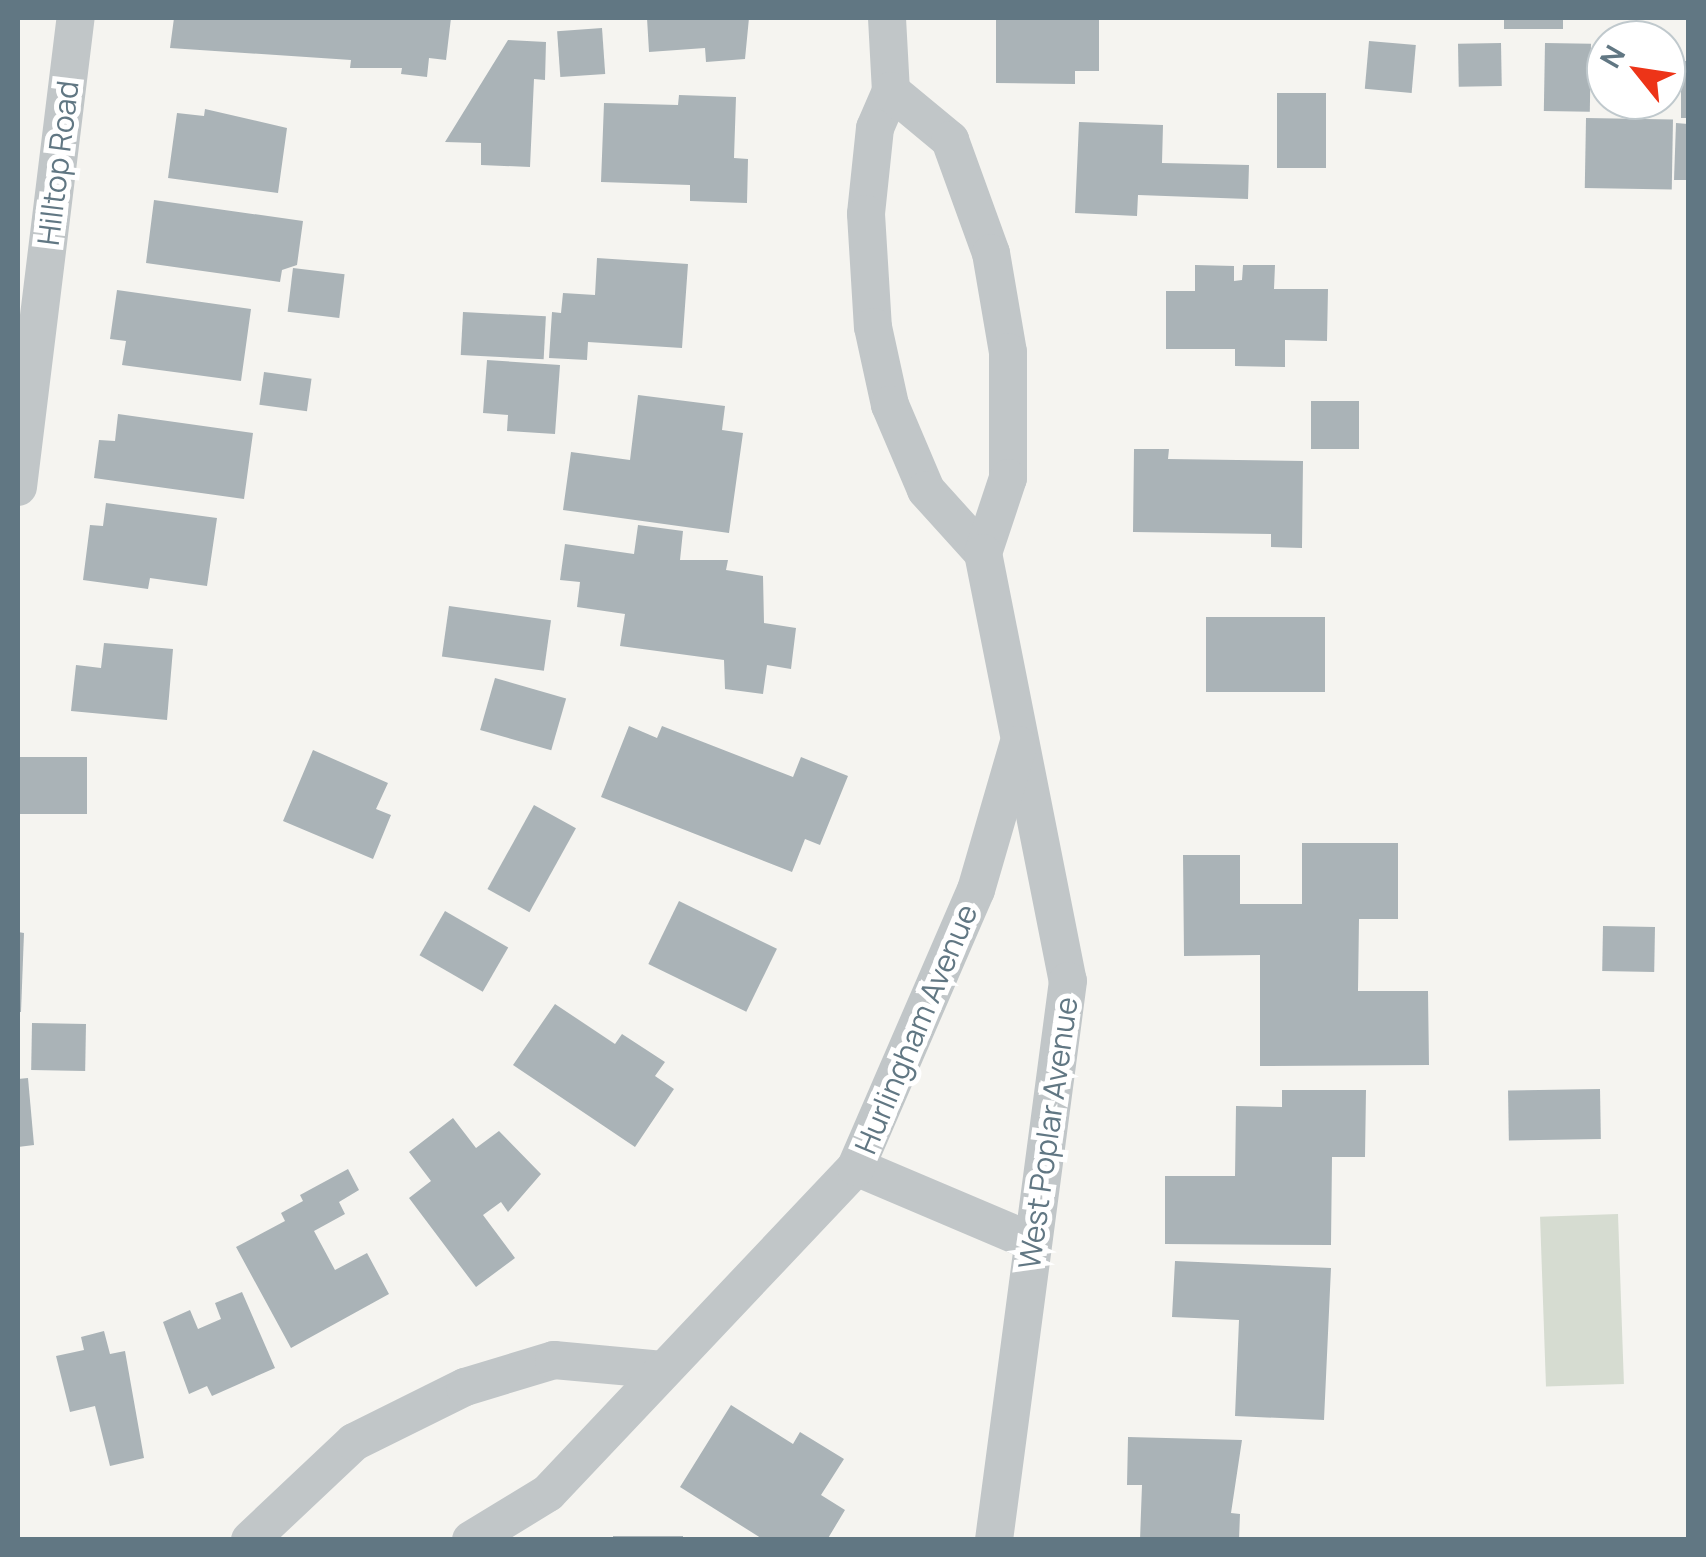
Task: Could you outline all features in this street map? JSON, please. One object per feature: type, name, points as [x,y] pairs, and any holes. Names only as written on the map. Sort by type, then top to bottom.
[{"type":"street","name":"Hilltop Road","points":[[18,488],[76,18]]},
{"type":"street","points":[[888,18],[892,91],[875,128],[866,214],[873,327],[890,404],[926,490],[983,553]]},
{"type":"street","name":"West Poplar Avenue","points":[[892,91],[950,140],[991,253],[1008,352],[1008,478],[983,553],[1068,981],[994,1540]]},
{"type":"street","name":"Hurlingham Avenue","points":[[471,1540],[548,1493],[856,1167],[976,890],[1020,738]]},
{"type":"street","points":[[856,1167],[1033,1242]]},
{"type":"street","points":[[250,1540],[354,1442],[465,1387],[554,1360],[663,1370]]},
{"type":"shaded area","points":[[1618,1214],[1624,1384],[1546,1387],[1540,1217]]},
{"type":"building","points":[[174,18],[451,18],[446,60],[429,58],[427,77],[401,74],[402,68],[350,68],[351,60],[170,48]]},
{"type":"building","points":[[647,18],[749,18],[745,59],[706,62],[705,48],[649,52]]},
{"type":"building","points":[[996,18],[1099,18],[1099,71],[1075,71],[1075,84],[996,83]]},
{"type":"building","points":[[1504,18],[1563,18],[1563,29],[1504,29]]},
{"type":"building","points":[[602,28],[605,74],[560,77],[557,31]]},
{"type":"building","points":[[508,40],[546,42],[545,80],[534,79],[530,167],[481,165],[481,143],[445,142]]},
{"type":"building","points":[[1369,41],[1416,45],[1412,93],[1365,89]]},
{"type":"building","points":[[1501,43],[1502,86],[1459,87],[1458,44]]},
{"type":"building","points":[[1545,43],[1586,44],[1586,112],[1544,111]]},
{"type":"building","points":[[1686,61],[1688,61],[1686,118]]},
{"type":"building","points":[[1277,93],[1326,93],[1326,168],[1277,168]]},
{"type":"building","points":[[679,95],[736,97],[734,158],[748,159],[747,203],[690,201],[690,185],[601,182],[604,103],[678,105]]},
{"type":"building","points":[[205,109],[287,128],[278,193],[168,178],[177,113],[204,116]]},
{"type":"building","points":[[1586,118],[1673,120],[1672,190],[1585,188]]},
{"type":"building","points":[[1079,122],[1163,125],[1162,163],[1249,165],[1248,199],[1138,195],[1137,216],[1075,213]]},
{"type":"building","points":[[1676,123],[1688,124],[1688,180],[1674,180]]},
{"type":"building","points":[[154,200],[303,221],[297,265],[282,270],[280,282],[146,263]]},
{"type":"building","points":[[597,258],[688,264],[682,348],[588,342],[587,360],[549,358],[552,312],[561,313],[563,293],[595,295]]},
{"type":"building","points":[[1195,265],[1234,266],[1234,281],[1242,280],[1243,265],[1275,265],[1274,289],[1328,289],[1327,341],[1285,340],[1285,367],[1235,366],[1235,349],[1166,349],[1166,291],[1195,291]]},
{"type":"building","points":[[293,268],[345,274],[339,318],[288,312]]},
{"type":"building","points":[[117,290],[251,309],[241,381],[122,365],[126,341],[110,339]]},
{"type":"building","points":[[463,312],[546,316],[544,359],[461,355]]},
{"type":"building","points":[[487,360],[560,365],[555,434],[507,431],[508,415],[483,413]]},
{"type":"building","points":[[264,372],[312,379],[307,411],[259,405]]},
{"type":"building","points":[[638,395],[725,406],[722,430],[743,433],[729,533],[563,510],[571,452],[630,460]]},
{"type":"building","points":[[1311,401],[1359,401],[1359,449],[1311,449]]},
{"type":"building","points":[[118,414],[253,433],[244,499],[94,478],[99,440],[115,441]]},
{"type":"building","points":[[1134,449],[1169,449],[1168,459],[1303,461],[1302,548],[1271,547],[1271,534],[1133,532]]},
{"type":"building","points":[[106,503],[217,518],[207,586],[150,578],[148,589],[83,580],[90,525],[103,526]]},
{"type":"building","points":[[638,525],[683,531],[680,560],[728,560],[726,570],[763,576],[764,623],[796,628],[791,669],[767,665],[763,694],[725,689],[724,660],[620,646],[625,614],[577,607],[580,582],[560,580],[565,544],[634,554]]},
{"type":"building","points":[[449,606],[551,620],[544,671],[442,657]]},
{"type":"building","points":[[1206,617],[1325,617],[1325,692],[1206,692]]},
{"type":"building","points":[[104,643],[173,649],[167,720],[71,711],[76,665],[101,668]]},
{"type":"building","points":[[495,678],[566,698],[551,750],[480,730]]},
{"type":"building","points":[[629,726],[657,738],[662,726],[793,777],[801,757],[848,776],[820,845],[805,839],[792,872],[601,797]]},
{"type":"building","points":[[313,750],[388,783],[376,809],[391,815],[373,859],[283,821]]},
{"type":"building","points":[[18,757],[87,757],[87,814],[18,814]]},
{"type":"building","points":[[534,805],[576,828],[529,912],[487,889]]},
{"type":"building","points":[[1302,843],[1398,843],[1398,919],[1359,919],[1358,991],[1428,991],[1429,1065],[1260,1066],[1260,955],[1184,956],[1183,855],[1240,855],[1240,904],[1302,904]]},
{"type":"building","points":[[679,901],[777,949],[746,1012],[648,964]]},
{"type":"building","points":[[445,911],[508,947],[483,992],[420,955]]},
{"type":"building","points":[[1603,926],[1655,927],[1654,972],[1602,971]]},
{"type":"building","points":[[18,932],[24,933],[21,1012],[18,1012]]},
{"type":"building","points":[[555,1004],[615,1044],[622,1034],[665,1062],[655,1076],[674,1089],[635,1147],[513,1065]]},
{"type":"building","points":[[32,1023],[86,1024],[85,1071],[31,1070]]},
{"type":"building","points":[[28,1078],[34,1145],[18,1147],[18,1079]]},
{"type":"building","points":[[1600,1089],[1601,1139],[1509,1141],[1508,1091]]},
{"type":"building","points":[[1282,1090],[1366,1090],[1365,1157],[1332,1157],[1331,1245],[1165,1244],[1165,1176],[1235,1176],[1236,1106],[1282,1107]]},
{"type":"building","points":[[453,1118],[476,1148],[499,1131],[541,1174],[508,1212],[501,1202],[483,1215],[515,1258],[476,1287],[409,1198],[431,1181],[409,1152]]},
{"type":"building","points":[[348,1169],[359,1190],[339,1202],[345,1214],[314,1231],[335,1270],[367,1253],[389,1294],[291,1348],[236,1247],[285,1221],[281,1213],[303,1201],[300,1195]]},
{"type":"building","points":[[1175,1261],[1331,1268],[1324,1420],[1235,1416],[1239,1320],[1172,1317]]},
{"type":"building","points":[[242,1292],[275,1368],[212,1396],[207,1386],[189,1394],[163,1322],[190,1310],[198,1329],[221,1319],[215,1303]]},
{"type":"building","points":[[104,1331],[110,1354],[125,1351],[144,1458],[110,1466],[95,1406],[70,1412],[56,1356],[84,1350],[81,1337]]},
{"type":"building","points":[[731,1405],[793,1444],[800,1432],[844,1459],[821,1495],[845,1510],[827,1540],[764,1540],[680,1487]]},
{"type":"building","points":[[1128,1437],[1242,1440],[1231,1513],[1240,1514],[1239,1540],[1140,1540],[1142,1485],[1127,1485]]},
{"type":"building","points":[[613,1536],[683,1536],[683,1540],[613,1540]]}]
